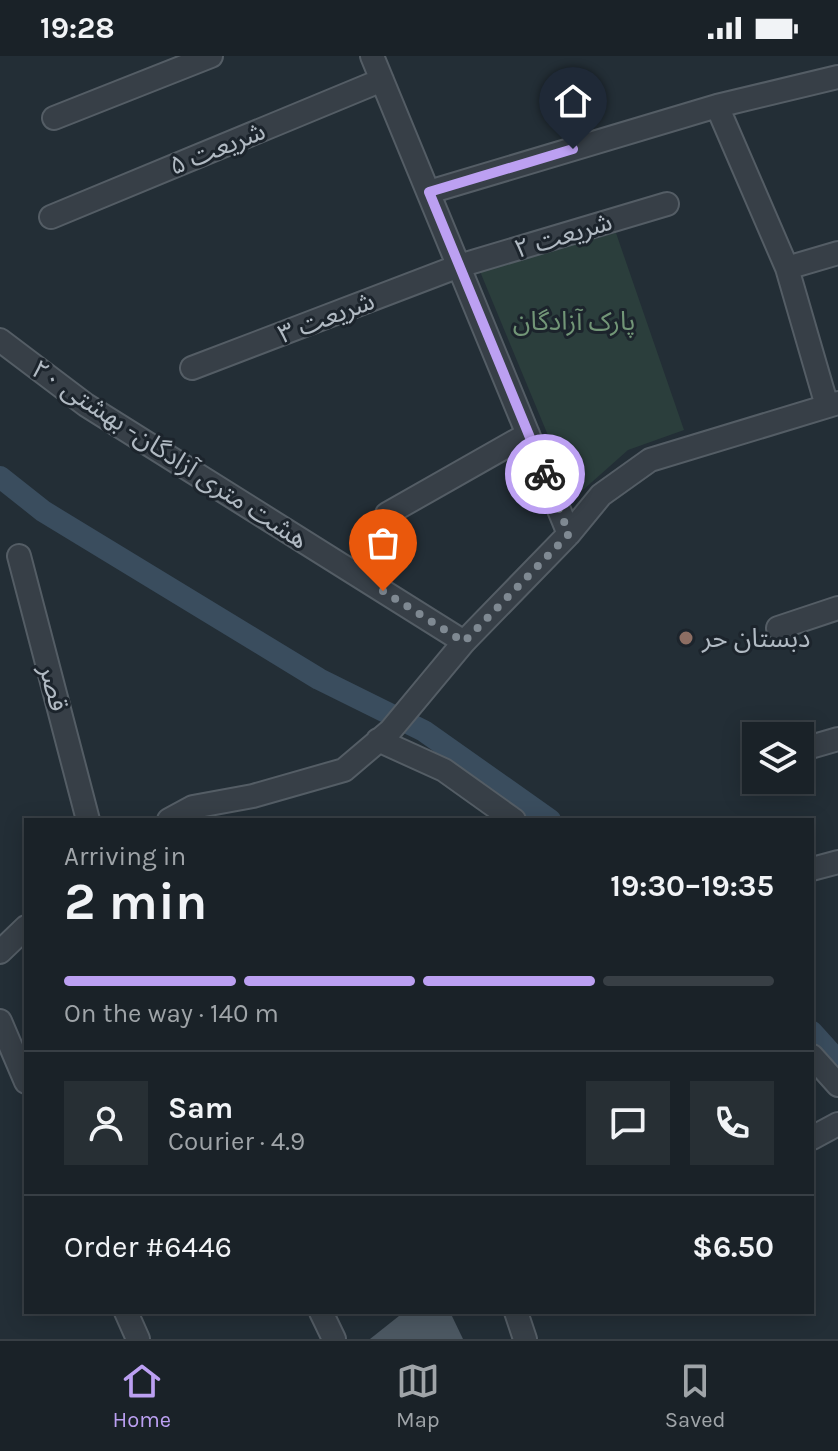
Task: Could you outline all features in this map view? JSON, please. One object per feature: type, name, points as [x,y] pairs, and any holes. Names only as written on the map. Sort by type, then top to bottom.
[{"type":"street","points":[[54,118],[211,56]]},
{"type":"street","points":[[372,56],[569,534]]},
{"type":"street","points":[[429,192],[717,106],[838,77]]},
{"type":"street","name":"۵ شریعت","points":[[51,217],[382,80]]},
{"type":"street","points":[[173,818],[193,807],[253,796],[344,770],[384,736],[464,642],[569,534],[601,495],[650,460],[833,404],[787,268],[717,106]]},
{"type":"street","name":"۲ شریعت","points":[[459,266],[667,204]]},
{"type":"street","points":[[787,268],[838,253]]},
{"type":"street","name":"۳ شریعت","points":[[192,368],[459,266]]},
{"type":"street","name":"هشت متری آزادگان- بهشتی ۲۰","points":[[0,340],[86,405],[464,642]]},
{"type":"street","points":[[387,514],[528,434]]},
{"type":"street","name":"قصر","points":[[19,556],[87,818]]},
{"type":"street","points":[[778,628],[838,608]]},
{"type":"street","points":[[384,736],[444,770],[511,818]]},
{"type":"street","points":[[814,746],[838,739]]},
{"type":"street","points":[[814,868],[838,862]]},
{"type":"street","points":[[0,952],[24,929]]},
{"type":"street","points":[[0,1021],[24,1077]]},
{"type":"street","points":[[814,1058],[838,1085]]},
{"type":"street","points":[[814,1137],[838,1124]]},
{"type":"street","points":[[127,1314],[138,1339]]},
{"type":"street","points":[[322,1314],[334,1339]]},
{"type":"street","points":[[517,1314],[525,1339]]},
{"type":"green space","name":"پارک آزادگان","points":[[616,233],[684,430],[628,450],[574,498],[479,269]]},
{"type":"building","points":[[401,1314],[451,1314],[463,1339],[370,1339]]},
{"type":"waterway","points":[[0,477],[43,511],[319,679],[424,731],[547,818]]},
{"type":"waterway","points":[[814,1034],[838,1061]]},
{"type":"way so far","points":[[383,591],[464,642],[569,534],[545,474]]},
{"type":"place","name":"دبستان حر","points":[[686,638]]},
{"type":"route","points":[[545,474],[429,192],[573,149]]}]
